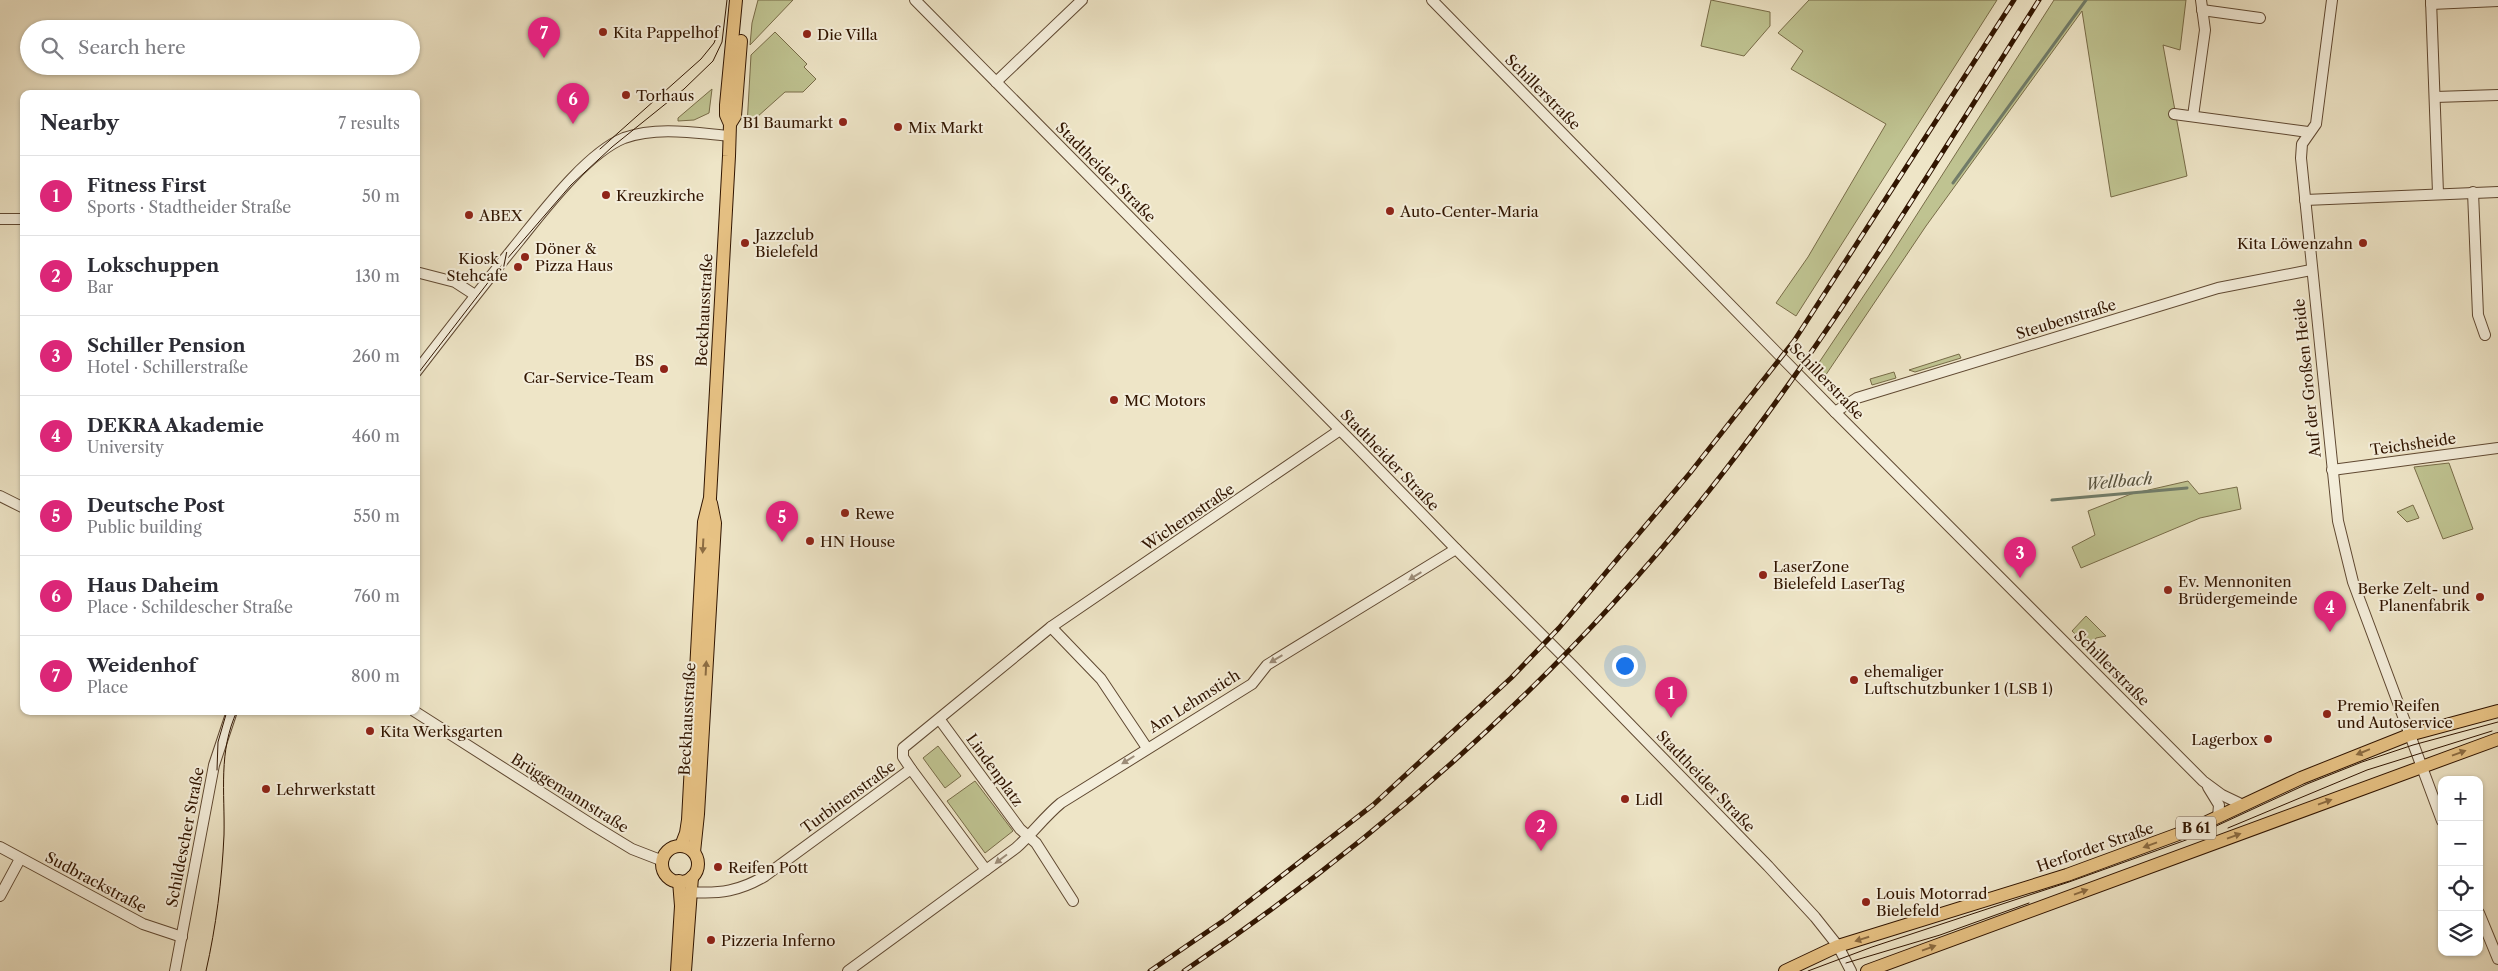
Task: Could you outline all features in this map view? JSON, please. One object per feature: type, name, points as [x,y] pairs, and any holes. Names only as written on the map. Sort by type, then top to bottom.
[{"type":"main road","name":"Beckhausstraße","points":[[681,846],[686,833],[688,814],[704,522],[710,498],[730,130],[726,105],[736,0]]},
{"type":"main road","name":"Beckhausstraße","points":[[730,130],[737,106],[744,0]]},
{"type":"main road","name":"Beckhausstraße","points":[[694,852],[698,814],[714,523],[710,498]]},
{"type":"main road","name":"Herforder Straße","points":[[1785,971],[1838,946],[2067,875],[2192,829],[2301,778],[2409,735],[2498,711]]},
{"type":"main road","name":"B 61","points":[[1867,971],[2498,738]]},
{"type":"main road","points":[[685,971],[692,877],[698,865],[694,852],[681,846],[668,851],[663,861],[665,873],[673,880],[679,881],[692,877]]},
{"type":"main road","points":[[677,971],[681,906],[679,881]]},
{"type":"street","name":"Stadtheider Straße","points":[[915,0],[1768,866],[1815,917],[1838,946],[1851,971]]},
{"type":"street","points":[[996,82],[1082,0]]},
{"type":"street","name":"Schillerstraße","points":[[1432,0],[1836,412],[2203,781],[2222,795],[2243,805]]},
{"type":"street","name":"Auf der Großen Heide","points":[[2332,0],[2316,124],[2308,132],[2302,144],[2301,158],[2311,270],[2338,521],[2352,582],[2409,735]]},
{"type":"street","points":[[2438,193],[2431,2],[2498,1]]},
{"type":"street","points":[[2193,116],[2205,30],[2201,5],[2260,18]]},
{"type":"street","points":[[2435,97],[2498,94]]},
{"type":"street","points":[[2174,114],[2308,132]]},
{"type":"street","points":[[420,367],[564,188],[610,146],[627,138],[648,133],[730,130]]},
{"type":"street","points":[[2473,192],[2478,315],[2485,336]]},
{"type":"street","points":[[2305,200],[2498,192]]},
{"type":"street","points":[[0,219],[20,220]]},
{"type":"street","name":"Steubenstraße","points":[[1836,412],[1857,398],[2182,299],[2239,283],[2311,270]]},
{"type":"street","points":[[420,273],[455,282],[476,295]]},
{"type":"street","name":"Wichernstraße","points":[[1051,626],[1340,430]]},
{"type":"street","name":"Teichsheide","points":[[2332,470],[2498,448]]},
{"type":"street","points":[[0,496],[20,506]]},
{"type":"street","name":"Am Lehmstich","points":[[848,971],[986,870],[1029,836],[1043,817],[1061,803],[1252,684],[1267,664],[1456,549]]},
{"type":"street","points":[[1051,626],[1101,679],[1147,748]]},
{"type":"street","name":"Turbinenstraße","points":[[691,892],[731,892],[755,882],[911,769],[903,757],[904,748],[1051,626]]},
{"type":"street","name":"Schildescher Straße","points":[[176,971],[214,765],[231,715]]},
{"type":"street","name":"Brüggemannstraße","points":[[420,715],[591,824],[638,852],[663,861]]},
{"type":"street","name":"Lindenplatz","points":[[940,720],[1020,829],[1029,836]]},
{"type":"street","points":[[2409,735],[2438,811]]},
{"type":"street","points":[[911,769],[986,870]]},
{"type":"street","name":"Schillerstraße","points":[[2203,781],[2219,805],[2218,817]]},
{"type":"street","points":[[1029,836],[1036,842],[1073,901]]},
{"type":"street","name":"Sudbrackstraße","points":[[0,847],[143,924],[182,937]]},
{"type":"street","points":[[0,896],[20,859]]},
{"type":"street","points":[[2483,923],[2498,959]]},
{"type":"green space","points":[[758,0],[793,0],[750,45],[752,23]]},
{"type":"green space","points":[[1711,0],[1770,12],[1770,26],[1744,56],[1701,46]]},
{"type":"green space","points":[[1809,0],[1997,0],[1796,316],[1776,303],[1808,257],[1886,124],[1791,69],[1803,51],[1778,33]]},
{"type":"green space","points":[[2054,0],[2186,0],[2180,50],[2163,45],[2187,176],[2111,197],[2082,11],[1926,226],[1821,382],[1812,373],[1891,255]]},
{"type":"green space","points":[[775,32],[807,64],[804,67],[816,79],[803,92],[785,92],[747,126],[751,55]]},
{"type":"green space","points":[[712,89],[709,113],[694,120],[678,121],[678,118]]},
{"type":"green space","points":[[1959,354],[1961,358],[1915,372],[1909,370]]},
{"type":"green space","points":[[1894,372],[1896,378],[1872,385],[1870,379]]},
{"type":"green space","points":[[2449,463],[2473,529],[2443,539],[2414,467]]},
{"type":"green space","points":[[2188,481],[2199,494],[2237,487],[2241,509],[2200,518],[2081,568],[2072,547],[2095,535],[2088,511],[2131,494]]},
{"type":"green space","points":[[2413,505],[2419,518],[2407,522],[2397,512]]},
{"type":"green space","points":[[2086,616],[2106,636],[2096,638],[2090,648],[2072,631]]},
{"type":"green space","points":[[2107,659],[2123,680],[2120,683],[2100,662]]},
{"type":"green space","points":[[938,746],[961,776],[945,788],[923,758]]},
{"type":"green space","points":[[975,781],[1013,831],[985,853],[947,801]]},
{"type":"waterway","points":[[1953,183],[2086,0]]},
{"type":"waterway","name":"Wellbach","points":[[2052,500],[2187,488]]},
{"type":"tram line","points":[[420,371],[500,267],[571,185],[612,147],[684,89],[713,61],[722,42],[727,0]]},
{"type":"tram line","points":[[600,149],[701,59],[714,43],[719,30]]},
{"type":"tram line","points":[[217,770],[218,742],[226,715]]},
{"type":"tram line","points":[[206,971],[216,920],[222,869],[225,757],[227,742],[235,715]]},
{"type":"tram line","points":[[1808,971],[1872,947],[2069,882],[2186,840],[2307,784],[2362,762],[2413,745],[2498,722]]},
{"type":"tram line","points":[[2228,828],[2367,770],[2492,731]]},
{"type":"tram line","points":[[1846,963],[1940,935],[2029,903]]},
{"type":"railway","points":[[1150,971],[1226,919],[1373,805],[1511,678],[1559,628],[1690,473],[1794,341],[2014,0]]},
{"type":"railway","points":[[1184,971],[1260,918],[1334,862],[1475,742],[1542,678],[1606,611],[1668,541],[1768,413],[1849,297],[2039,0]]},
{"type":"place","name":"Kita Pappelhof","points":[[603,32]]},
{"type":"place","name":"Die Villa","points":[[807,34]]},
{"type":"place","name":"Weidenhof","points":[[544,58]]},
{"type":"place","name":"Torhaus","points":[[626,95]]},
{"type":"place","name":"B1 Baumarkt","points":[[843,122]]},
{"type":"place","name":"Haus Daheim","points":[[573,124]]},
{"type":"place","name":"Mix Markt","points":[[898,127]]},
{"type":"place","name":"Kreuzkirche","points":[[606,195]]},
{"type":"place","name":"Auto-Center-Maria","points":[[1390,211]]},
{"type":"place","name":"ABEX","points":[[469,215]]},
{"type":"place","name":"Jazzclub Bielefeld","points":[[745,243]]},
{"type":"place","name":"Kita Löwenzahn","points":[[2363,243]]},
{"type":"place","name":"Döner & Pizza Haus","points":[[525,257]]},
{"type":"place","name":"Kiosk / Stehcafe","points":[[518,267]]},
{"type":"place","name":"BS Car-Service-Team","points":[[664,369]]},
{"type":"place","name":"MC Motors","points":[[1114,400]]},
{"type":"place","name":"Rewe","points":[[845,513]]},
{"type":"place","name":"HN House","points":[[810,541]]},
{"type":"place","name":"Deutsche Post","points":[[782,542]]},
{"type":"place","name":"LaserZone Bielefeld LaserTag","points":[[1763,575]]},
{"type":"place","name":"Schiller Pension","points":[[2020,578]]},
{"type":"place","name":"Ev. Mennoniten Brüdergemeinde","points":[[2168,590]]},
{"type":"place","name":"Berke Zelt- und Planenfabrik","points":[[2480,597]]},
{"type":"place","name":"DEKRA Akademie","points":[[2330,632]]},
{"type":"place","name":"ehemaliger Luftschutzbunker 1 (LSB 1)","points":[[1854,680]]},
{"type":"place","name":"Premio Reifen und Autoservice","points":[[2327,714]]},
{"type":"place","name":"Fitness First","points":[[1671,718]]},
{"type":"place","name":"Kita Werksgarten","points":[[370,731]]},
{"type":"place","name":"Lagerbox","points":[[2268,739]]},
{"type":"place","name":"Lehrwerkstatt","points":[[266,789]]},
{"type":"place","name":"Lidl","points":[[1625,799]]},
{"type":"place","name":"Lokschuppen","points":[[1541,851]]},
{"type":"place","name":"Reifen Pott","points":[[718,867]]},
{"type":"place","name":"Louis Motorrad Bielefeld","points":[[1866,902]]},
{"type":"place","name":"Pizzeria Inferno","points":[[711,940]]}]
